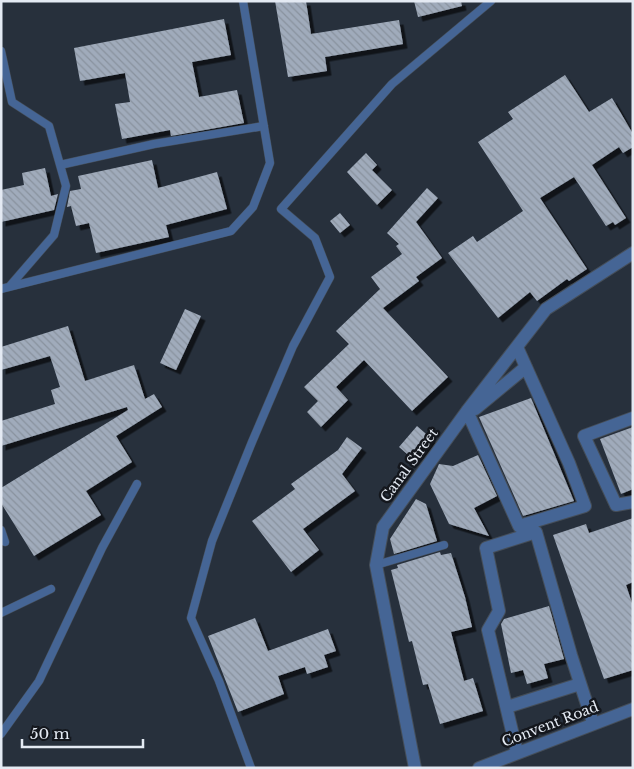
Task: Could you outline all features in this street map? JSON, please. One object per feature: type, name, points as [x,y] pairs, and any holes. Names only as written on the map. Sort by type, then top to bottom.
[{"type":"street","name":"Canal Street","points":[[416,768],[376,565],[383,528],[546,309],[633,253]]},
{"type":"street","points":[[517,347],[569,463],[585,506],[519,526],[469,412],[526,368]]},
{"type":"street","points":[[633,418],[584,436],[616,505],[633,502]]},
{"type":"street","points":[[518,752],[488,630],[499,612],[486,548],[536,532],[593,723]]},
{"type":"street","points":[[506,707],[580,684]]},
{"type":"street","name":"Convent Road","points":[[479,768],[633,709]]},
{"type":"lane","points":[[5,288],[231,231],[253,207],[270,163],[243,1]]},
{"type":"lane","points":[[251,768],[219,681],[190,618],[212,541],[252,442],[293,346],[330,276],[315,238],[281,208],[392,84],[491,1]]},
{"type":"lane","points":[[1,50],[4,79],[12,102],[49,126],[66,186],[54,235],[5,288]]},
{"type":"lane","points":[[60,165],[154,144],[264,126]]},
{"type":"lane","points":[[1,734],[39,681],[102,548],[137,484]]},
{"type":"lane","points":[[1,530],[5,542]]},
{"type":"lane","points":[[376,565],[444,545]]},
{"type":"lane","points":[[1,613],[51,589]]},
{"type":"building","points":[[275,1],[306,1],[311,34],[399,20],[403,44],[325,57],[327,71],[288,77]]},
{"type":"building","points":[[414,1],[461,1],[462,6],[418,17]]},
{"type":"building","points":[[224,19],[231,55],[192,62],[199,97],[237,90],[244,123],[171,136],[170,130],[122,139],[115,104],[130,102],[125,73],[80,81],[74,48]]},
{"type":"building","points":[[565,75],[589,112],[612,98],[633,134],[633,147],[623,153],[619,147],[592,165],[626,218],[615,225],[613,222],[606,226],[574,177],[540,198],[587,269],[569,281],[567,279],[537,301],[530,292],[498,318],[448,253],[473,236],[477,242],[523,211],[478,142],[513,119],[508,112]]},
{"type":"building","points":[[366,153],[377,165],[372,170],[392,190],[377,205],[347,172]]},
{"type":"building","points":[[152,160],[158,188],[217,172],[227,209],[166,225],[169,237],[96,253],[89,223],[76,226],[71,206],[67,207],[70,191],[81,189],[78,176]]},
{"type":"building","points":[[45,168],[51,196],[58,194],[54,210],[1,222],[1,190],[24,185],[22,173]]},
{"type":"building","points":[[427,188],[438,198],[416,222],[442,258],[416,277],[419,281],[383,308],[448,377],[412,411],[364,360],[336,387],[348,400],[321,427],[307,412],[318,401],[304,387],[349,344],[336,331],[380,289],[371,277],[402,254],[396,246],[399,244],[387,233]]},
{"type":"building","points":[[340,213],[350,225],[340,233],[330,221]]},
{"type":"building","points":[[185,309],[201,316],[176,370],[160,363]]},
{"type":"building","points":[[68,326],[85,381],[134,365],[145,399],[154,394],[162,407],[116,436],[132,462],[86,491],[101,515],[34,556],[1,503],[1,488],[128,410],[127,407],[1,446],[1,421],[55,404],[51,390],[60,387],[50,356],[1,370],[1,347]]},
{"type":"building","points":[[531,398],[574,501],[523,516],[479,417]]},
{"type":"building","points":[[417,426],[432,439],[414,460],[399,447]]},
{"type":"building","points":[[633,427],[633,489],[621,494],[600,439]]},
{"type":"building","points":[[347,437],[362,448],[342,474],[355,491],[303,529],[319,550],[291,572],[252,521],[295,489],[291,484],[338,450]]},
{"type":"building","points":[[478,455],[497,496],[474,508],[489,536],[449,524],[430,484],[439,464],[453,466]]},
{"type":"building","points":[[416,499],[426,504],[437,541],[394,554],[390,539]]},
{"type":"building","points":[[633,518],[633,582],[626,585],[633,606],[633,670],[604,679],[553,535],[586,524],[589,533]]},
{"type":"building","points":[[440,552],[441,555],[451,553],[465,597],[472,627],[451,632],[464,681],[473,678],[483,711],[440,724],[428,684],[423,685],[412,641],[409,642],[391,570],[398,568],[397,565]]},
{"type":"building","points":[[549,606],[564,659],[544,664],[548,678],[527,684],[523,670],[511,673],[501,624],[504,619]]},
{"type":"building","points":[[255,618],[268,651],[328,629],[336,651],[324,655],[328,667],[307,674],[305,667],[278,676],[284,694],[238,712],[208,636]]}]
